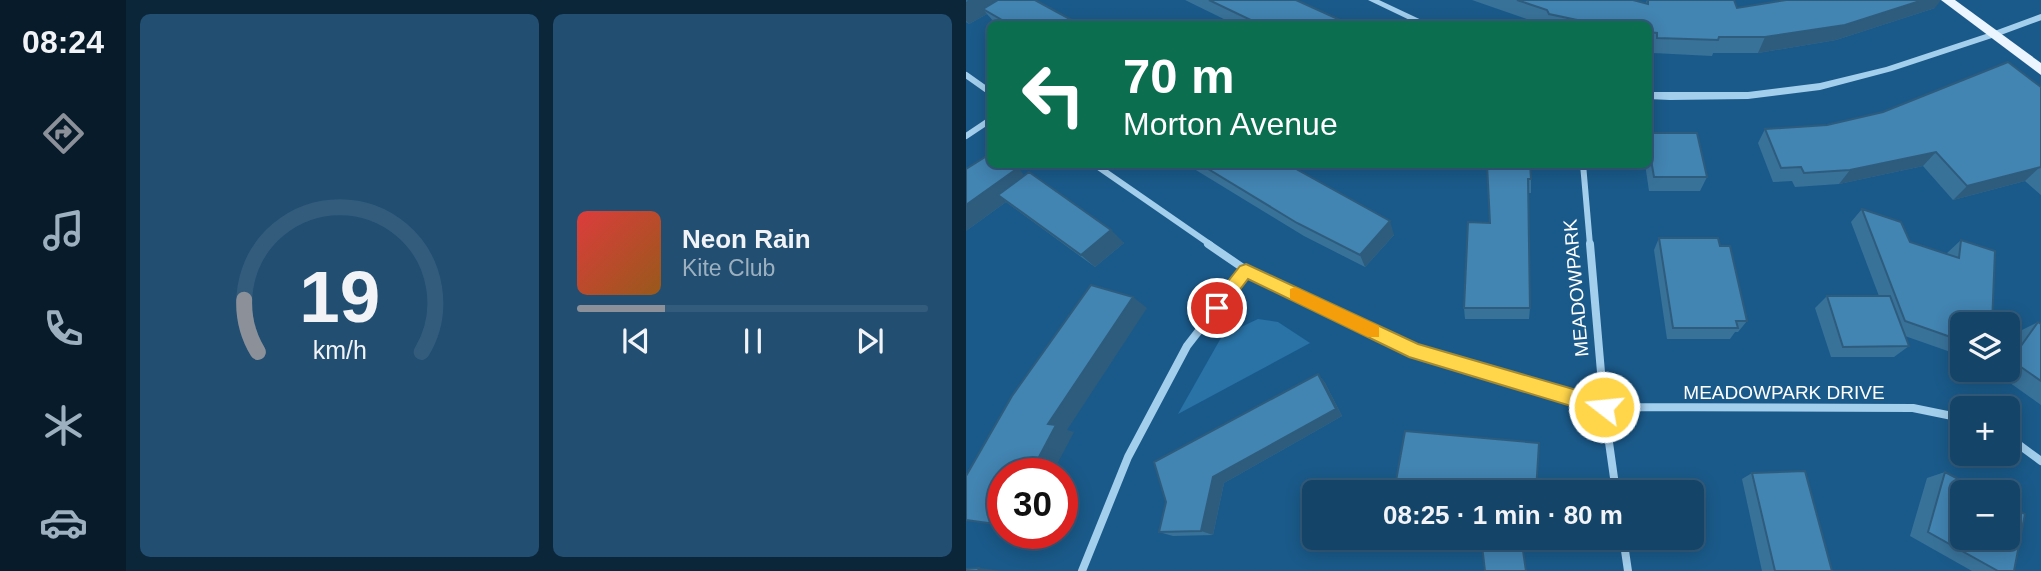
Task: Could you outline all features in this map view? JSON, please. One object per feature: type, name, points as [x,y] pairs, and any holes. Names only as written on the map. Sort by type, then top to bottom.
[{"type":"main road","points":[[1947,0],[2041,69]]},
{"type":"street","points":[[1372,0],[1418,21]]},
{"type":"street","points":[[1652,94],[1730,97],[1808,91],[1885,73],[2041,17]]},
{"type":"street","points":[[966,75],[987,90]]},
{"type":"street","points":[[966,136],[987,122]]},
{"type":"street","name":"MEADOWPARK DRIVE","points":[[1100,168],[1246,270],[1415,351],[1604,407],[1913,408],[1950,416]]},
{"type":"street","name":"MEADOWPARK","points":[[1583,168],[1604,407],[1614,480]]},
{"type":"street","points":[[1082,571],[1128,457],[1188,346],[1246,270]]},
{"type":"street","points":[[2020,446],[2041,461]]},
{"type":"street","points":[[1625,550],[1628,571]]},
{"type":"shaded area","points":[[1258,319],[1278,322],[1310,343],[1178,414],[1222,336]]},
{"type":"building","points":[[998,0],[1035,0],[1074,21],[1004,21],[983,9]]},
{"type":"building","points":[[1209,0],[1296,0],[1342,21],[1253,21]]},
{"type":"building","points":[[1517,0],[1633,0],[1648,4],[1648,0],[1734,0],[1737,8],[1786,0],[1923,0],[1845,25],[1765,37],[1719,37],[1718,40],[1657,38],[1657,33],[1652,32],[1652,21],[1582,21],[1549,14],[1547,10]]},
{"type":"building","points":[[2008,62],[2041,87],[2041,167],[1967,186],[1936,152],[1850,170],[1804,173],[1801,167],[1781,168],[1765,129],[1827,125],[1883,112]]},
{"type":"building","points":[[1652,133],[1697,133],[1707,177],[1654,177]]},
{"type":"building","points":[[987,156],[987,168],[1015,170],[966,205],[966,169]]},
{"type":"building","points":[[1207,168],[1294,168],[1390,221],[1360,255],[1297,223]]},
{"type":"building","points":[[1487,168],[1530,168],[1531,179],[1528,179],[1530,308],[1464,308],[1468,222],[1490,223]]},
{"type":"building","points":[[1029,172],[1111,230],[1081,255],[998,195]]},
{"type":"building","points":[[1862,209],[1901,222],[1910,242],[1959,258],[1961,240],[1995,251],[1992,312],[1950,312],[1950,337],[1905,321]]},
{"type":"building","points":[[1659,238],[1718,238],[1720,246],[1730,246],[1747,321],[1736,321],[1738,328],[1673,328]]},
{"type":"building","points":[[1091,285],[1133,297],[1048,424],[1056,425],[1038,458],[987,458],[987,523],[966,520],[966,476],[1012,396]]},
{"type":"building","points":[[1827,296],[1890,296],[1909,346],[1843,347]]},
{"type":"building","points":[[2038,322],[2041,324],[2041,381],[2020,366],[2020,347]]},
{"type":"building","points":[[1318,374],[1336,409],[1213,477],[1201,531],[1159,532],[1166,502],[1154,462]]},
{"type":"building","points":[[1405,431],[1539,443],[1537,480],[1396,480]]},
{"type":"building","points":[[1805,471],[1832,571],[1775,571],[1752,473]]},
{"type":"building","points":[[1945,472],[1960,480],[1950,480],[1950,544],[1928,532]]},
{"type":"building","points":[[2020,512],[2025,514],[2020,540]]},
{"type":"building","points":[[1483,550],[1523,550],[1526,571],[1485,571]]},
{"type":"building","points":[[1960,550],[2018,550],[2014,571],[1998,571]]},
{"type":"building","points":[[979,568],[978,571],[966,571],[966,569]]},
{"type":"slow traffic","points":[[1295,294],[1373,331]]},
{"type":"route","points":[[1217,308],[1246,270],[1415,351],[1604,407]]}]
